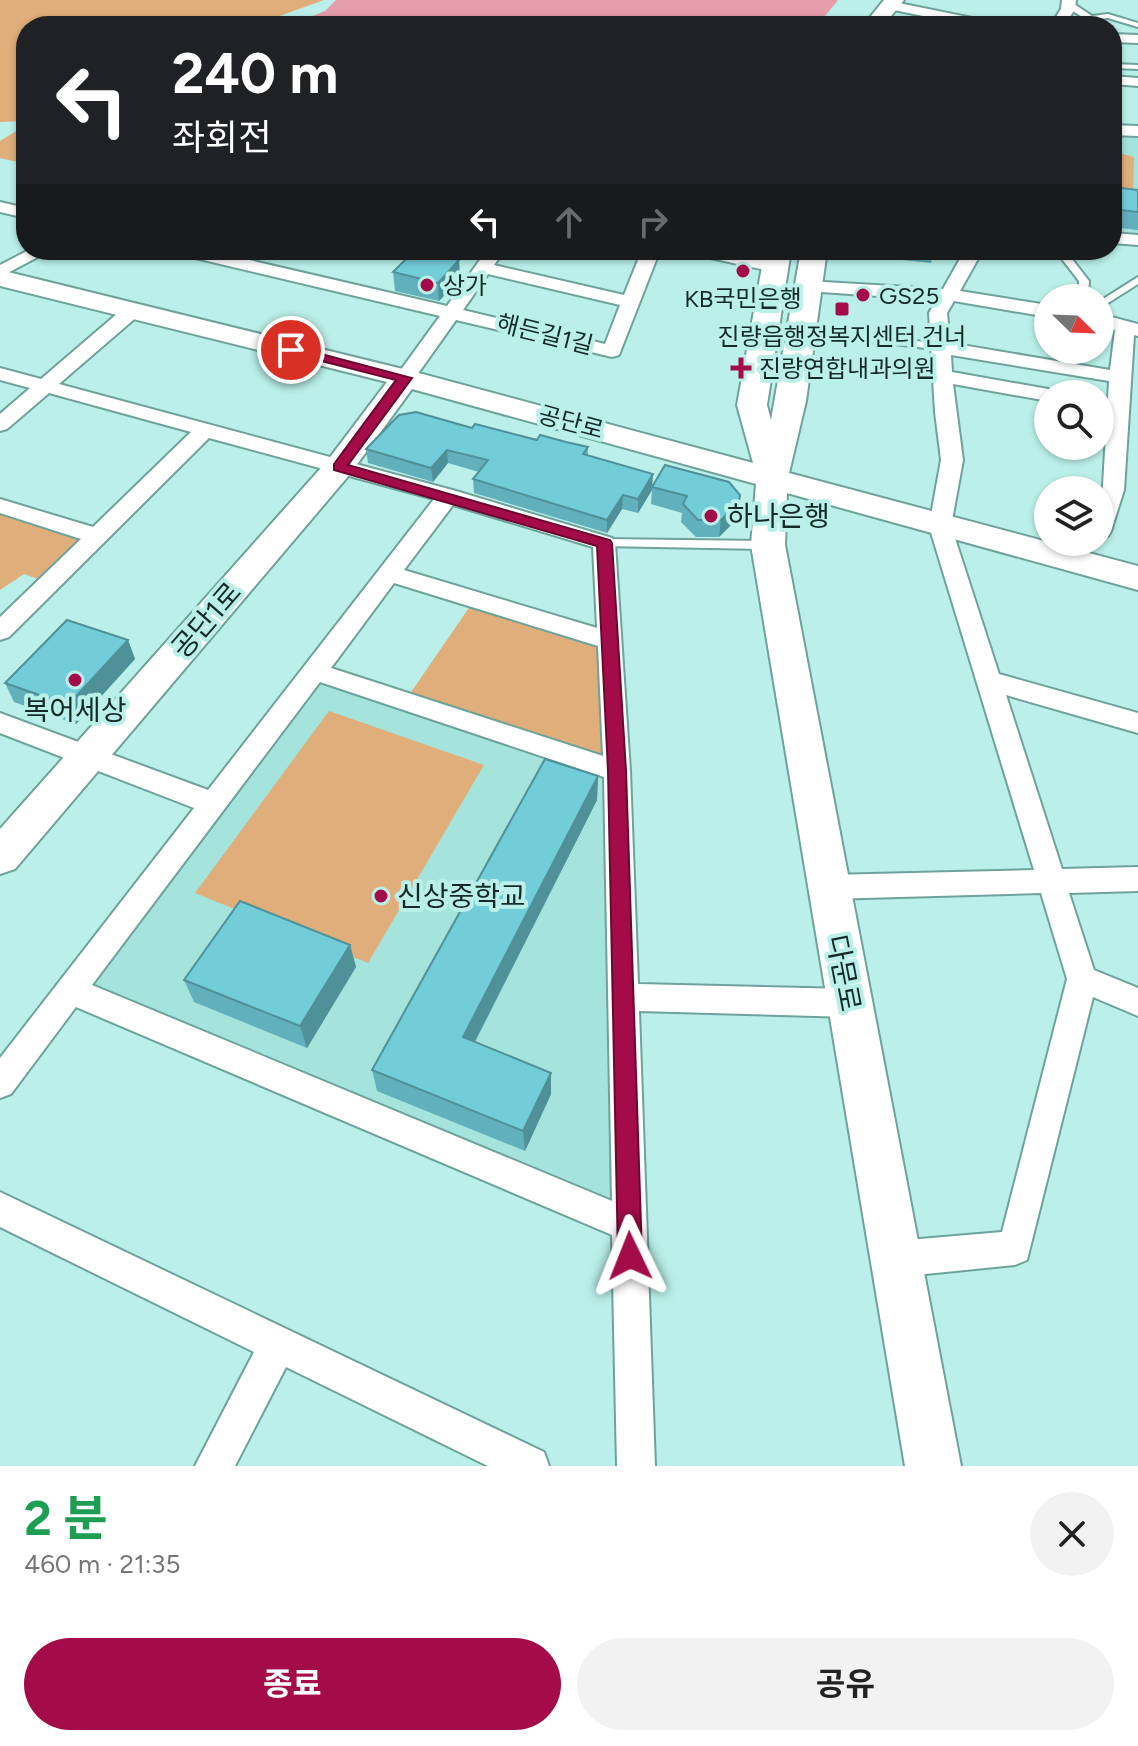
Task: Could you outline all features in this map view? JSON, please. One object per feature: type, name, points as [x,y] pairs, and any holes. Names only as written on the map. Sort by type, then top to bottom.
[{"type":"main road","name":"다문로","points":[[772,478],[752,405],[776,260]]},
{"type":"main road","name":"다문로","points":[[812,260],[791,401],[772,478],[768,545],[933,1466]]},
{"type":"main road","name":"공단로","points":[[0,275],[405,378],[940,526],[1034,543]]},
{"type":"main road","name":"공단1로","points":[[0,857],[339,467],[405,378]]},
{"type":"main road","name":"공단로","points":[[1096,556],[1138,578]]},
{"type":"street","points":[[891,2],[950,16]]},
{"type":"street","points":[[0,275],[25,260]]},
{"type":"street","name":"해든길1길","points":[[228,260],[612,351],[647,260]]},
{"type":"street","points":[[405,378],[489,260]]},
{"type":"street","points":[[896,1259],[1015,1248],[1082,979],[940,526],[952,460],[938,313],[968,260]]},
{"type":"street","points":[[483,268],[631,302]]},
{"type":"street","points":[[807,286],[949,295],[1034,309]]},
{"type":"street","points":[[0,425],[132,311]]},
{"type":"street","points":[[1114,476],[1119,377],[1132,329]]},
{"type":"street","points":[[940,347],[1119,377]]},
{"type":"street","points":[[0,374],[448,496],[604,543],[617,771],[636,1466]]},
{"type":"street","points":[[943,376],[1034,392]]},
{"type":"street","points":[[0,631],[206,429]]},
{"type":"street","points":[[0,1083],[448,496]]},
{"type":"street","points":[[0,506],[97,536]]},
{"type":"street","points":[[389,573],[610,641]]},
{"type":"street","points":[[313,671],[617,771]]},
{"type":"street","points":[[990,681],[1138,723]]},
{"type":"street","points":[[0,723],[212,803]]},
{"type":"street","points":[[828,887],[1138,879]]},
{"type":"street","points":[[1082,979],[1138,1002]]},
{"type":"street","points":[[70,990],[629,1225]]},
{"type":"street","points":[[623,997],[850,1003]]},
{"type":"street","points":[[0,1209],[530,1466]]},
{"type":"street","points":[[214,1466],[279,1343]]},
{"type":"lane","points":[[1067,1],[1089,16]]},
{"type":"lane","points":[[1068,260],[1084,284]]},
{"type":"lane","points":[[1114,296],[1138,280]]},
{"type":"lane","points":[[800,329],[940,347]]},
{"type":"lane","points":[[604,543],[768,545]]},
{"type":"shaded area","points":[[0,0],[324,0],[280,16],[16,16],[16,121],[0,122]]},
{"type":"shaded area","points":[[336,0],[838,0],[825,16],[313,16],[325,11]]},
{"type":"shaded area","points":[[1122,130],[1138,131],[1138,240],[1122,239]]},
{"type":"shaded area","points":[[16,131],[16,162],[0,158],[0,141]]},
{"type":"shaded area","points":[[1122,154],[1134,157],[1133,201],[1122,200]]},
{"type":"shaded area","points":[[0,506],[97,536],[49,583],[24,574],[0,590]]},
{"type":"shaded area","points":[[475,599],[610,641],[617,771],[405,701]]},
{"type":"shaded area","name":"신상중학교","points":[[313,671],[617,771],[629,1225],[70,990]]},
{"type":"shaded area","points":[[329,711],[484,765],[368,963],[195,893]]},
{"type":"building","points":[[1122,188],[1138,190],[1138,212],[1122,210]]},
{"type":"building","points":[[405,260],[459,260],[438,283],[393,272]]},
{"type":"building","points":[[416,412],[472,428],[475,424],[537,440],[540,435],[588,447],[583,454],[653,474],[638,499],[623,495],[607,520],[473,479],[488,460],[447,450],[431,468],[366,449],[399,415]]},
{"type":"building","points":[[665,465],[729,482],[740,495],[739,502],[721,520],[698,520],[683,504],[687,496],[652,487]]},
{"type":"building","points":[[67,620],[128,640],[68,705],[5,683]]},
{"type":"building","points":[[545,759],[598,776],[463,1037],[551,1073],[523,1131],[372,1070]]},
{"type":"building","points":[[240,901],[350,945],[300,1026],[184,980]]},
{"type":"place","name":"KB국민은행","points":[[743,271]]},
{"type":"place","name":"상가","points":[[427,285]]},
{"type":"place","name":"GS25","points":[[863,295]]},
{"type":"place","name":"진량읍행정복지센터 건너","points":[[842,309]]},
{"type":"place","name":"진량연합내과의원","points":[[741,368]]},
{"type":"place","name":"하나은행","points":[[711,516]]},
{"type":"place","name":"복어세상","points":[[75,680]]},
{"type":"place","name":"신상중학교","points":[[381,896]]},
{"type":"route","points":[[291,350],[405,378],[339,467],[604,543],[617,771],[630,1256]]}]
